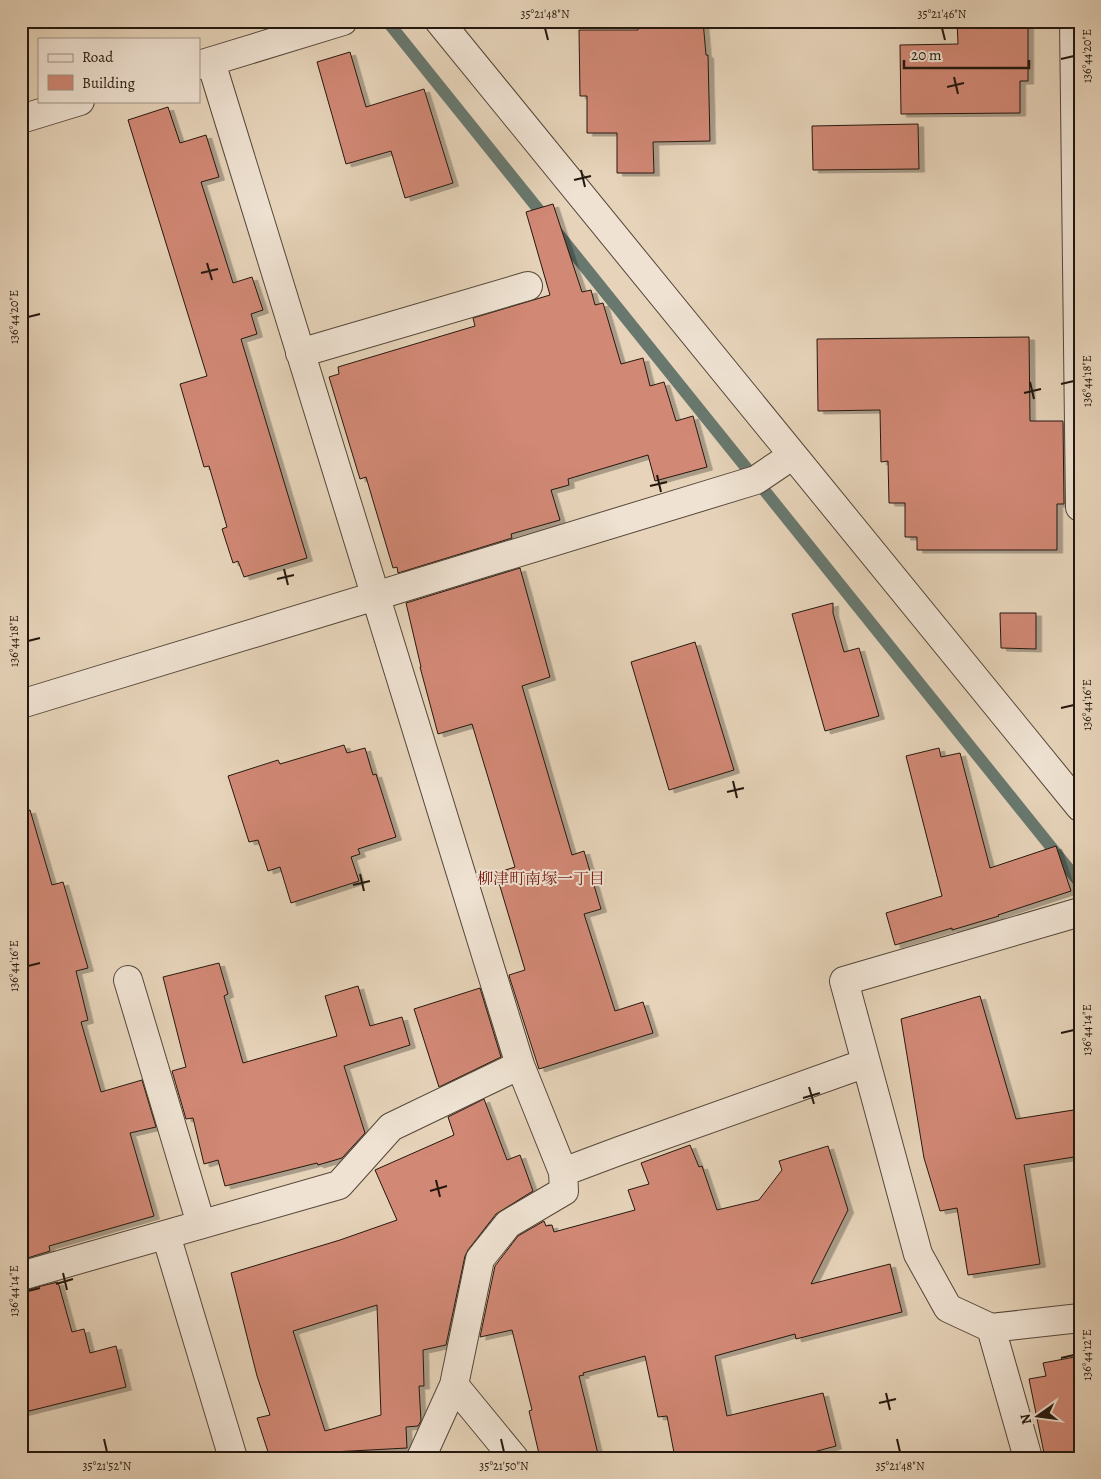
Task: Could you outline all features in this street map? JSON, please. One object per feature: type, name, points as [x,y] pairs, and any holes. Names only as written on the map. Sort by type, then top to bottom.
[{"type":"street","points":[[343,21],[205,63],[300,353],[520,1065],[563,1172],[564,1190],[508,1224],[480,1260],[454,1384],[421,1458]]},
{"type":"street","points":[[438,21],[793,456],[1077,794]]},
{"type":"street","points":[[1074,21],[1080,507]]},
{"type":"street","points":[[21,119],[77,102]]},
{"type":"street","points":[[300,353],[528,286]]},
{"type":"street","points":[[21,704],[756,480],[793,456]]},
{"type":"street","points":[[1080,912],[844,981],[918,1254],[948,1308],[991,1328],[1080,1318]]},
{"type":"street","points":[[128,980],[201,1224]]},
{"type":"street","points":[[563,1172],[619,1150],[866,1063]]},
{"type":"street","points":[[21,1276],[339,1185],[391,1127],[520,1065]]},
{"type":"street","points":[[166,1235],[233,1458]]},
{"type":"street","points":[[991,1328],[1028,1458]]},
{"type":"street","points":[[454,1384],[514,1458]]},
{"type":"building","points":[[638,21],[703,21],[706,55],[708,55],[710,141],[653,142],[654,173],[617,173],[617,133],[587,133],[587,96],[580,96],[579,30],[638,30]]},
{"type":"building","points":[[957,21],[1028,21],[1028,81],[1020,81],[1020,113],[901,114],[900,45],[958,44]]},
{"type":"building","points":[[350,52],[366,107],[424,89],[453,183],[405,198],[391,151],[346,164],[317,62]]},
{"type":"building","points":[[168,107],[180,143],[206,135],[219,177],[201,182],[233,283],[252,277],[263,310],[251,314],[257,334],[241,339],[307,558],[244,577],[238,561],[233,563],[222,529],[227,527],[209,466],[204,467],[180,384],[207,376],[128,120]]},
{"type":"building","points":[[918,124],[919,169],[813,170],[812,126]]},
{"type":"building","points":[[553,204],[582,292],[591,290],[595,305],[603,303],[621,364],[643,358],[650,386],[664,382],[676,421],[693,416],[707,467],[655,481],[648,455],[568,479],[569,485],[551,490],[560,520],[511,534],[512,538],[398,573],[397,567],[393,568],[366,477],[360,479],[329,377],[339,374],[338,367],[475,326],[473,318],[550,295],[526,212]]},
{"type":"building","points":[[1029,337],[1030,421],[1063,421],[1064,504],[1057,504],[1057,550],[917,550],[917,537],[905,537],[905,503],[889,503],[888,461],[881,462],[880,410],[818,411],[817,339]]},
{"type":"building","points":[[520,568],[550,677],[522,686],[572,855],[584,851],[601,909],[584,914],[615,1011],[643,1002],[653,1033],[539,1069],[509,975],[525,970],[496,873],[515,867],[472,724],[438,734],[420,667],[406,603]]},
{"type":"building","points":[[833,603],[833,613],[844,652],[859,648],[879,716],[825,731],[792,614]]},
{"type":"building","points":[[1000,613],[1036,613],[1036,649],[1001,648]]},
{"type":"building","points":[[695,642],[734,770],[669,790],[631,662]]},
{"type":"building","points":[[344,745],[347,753],[365,748],[373,775],[376,774],[396,837],[358,849],[360,854],[351,857],[359,881],[291,903],[280,867],[268,871],[258,840],[249,842],[228,776],[278,760],[280,764]]},
{"type":"building","points":[[939,748],[941,757],[960,753],[990,868],[1056,846],[1071,891],[999,916],[895,945],[886,913],[942,896],[906,756]]},
{"type":"building","points":[[30,810],[52,885],[63,882],[88,968],[76,971],[88,1020],[81,1022],[101,1092],[142,1080],[156,1127],[130,1133],[154,1216],[49,1246],[50,1251],[21,1260],[21,812]]},
{"type":"building","points":[[219,963],[228,994],[224,996],[243,1063],[337,1036],[325,996],[358,986],[370,1026],[402,1017],[410,1045],[344,1066],[365,1133],[342,1158],[225,1186],[218,1160],[204,1164],[193,1118],[186,1119],[172,1071],[186,1067],[163,977]]},
{"type":"building","points":[[480,988],[501,1057],[439,1087],[414,1009]]},
{"type":"building","points":[[980,996],[1016,1119],[1080,1109],[1080,1156],[1024,1165],[1040,1264],[968,1275],[957,1208],[940,1211],[924,1158],[901,1019]]},
{"type":"building","points":[[484,1099],[507,1160],[520,1155],[533,1191],[496,1214],[465,1256],[446,1345],[423,1350],[424,1386],[419,1386],[421,1421],[418,1426],[406,1427],[407,1448],[332,1452],[334,1458],[270,1458],[257,1418],[270,1415],[257,1376],[231,1273],[340,1240],[397,1220],[375,1170],[454,1135],[448,1117]],"holes":[[[377,1305],[381,1415],[325,1431],[293,1331]]]},
{"type":"building","points":[[690,1145],[699,1167],[702,1166],[717,1210],[759,1200],[782,1170],[779,1161],[828,1146],[848,1210],[811,1284],[890,1264],[902,1312],[796,1339],[795,1334],[715,1356],[727,1416],[823,1393],[836,1446],[791,1458],[741,1458],[740,1452],[709,1458],[675,1458],[667,1416],[658,1417],[645,1356],[583,1373],[584,1375],[579,1376],[599,1458],[540,1458],[529,1411],[532,1410],[512,1330],[480,1337],[495,1266],[518,1236],[544,1221],[546,1226],[552,1225],[554,1232],[635,1210],[628,1190],[649,1184],[641,1163]]},
{"type":"building","points":[[58,1282],[72,1332],[84,1329],[90,1353],[116,1346],[126,1387],[21,1413],[21,1291]]},
{"type":"building","points":[[1080,1356],[1080,1458],[1045,1458],[1029,1379],[1046,1376],[1043,1363]]},
{"type":"waterway","points":[[387,21],[1080,883]]},
{"type":"district","name":"柳津町南塚一丁目","points":[[541,878]]}]
